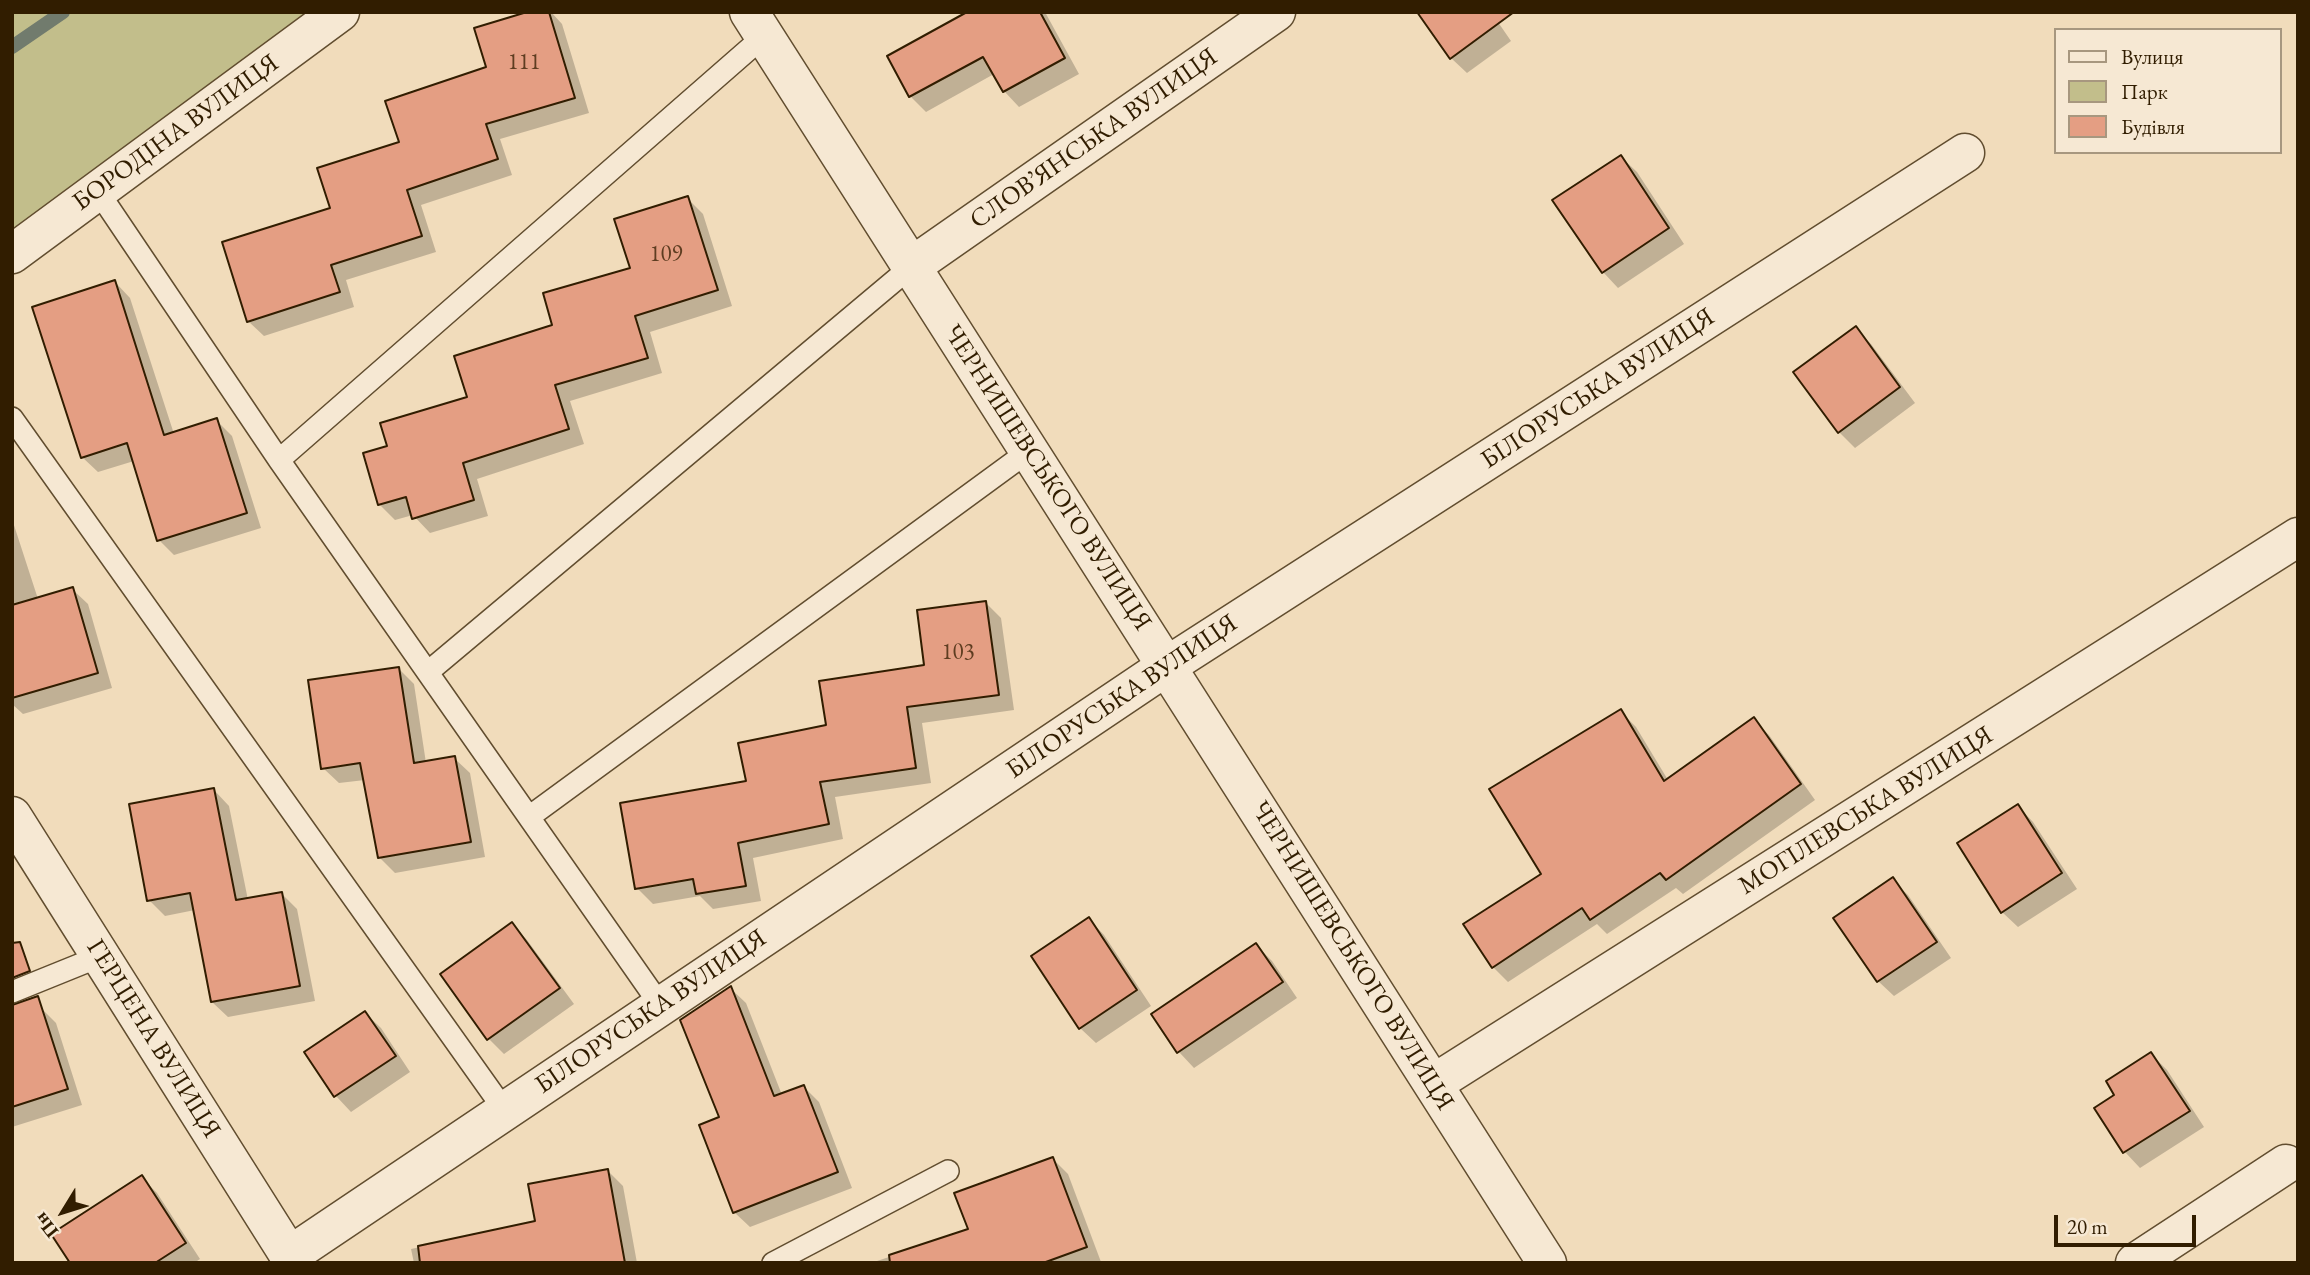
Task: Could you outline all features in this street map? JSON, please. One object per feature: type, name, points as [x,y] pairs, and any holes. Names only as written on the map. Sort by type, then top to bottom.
[{"type":"street","name":"БОРОДІНА ВУЛИЦЯ","points":[[12,254],[340,12]]},
{"type":"street","name":"СЛОВ’ЯНСЬКА ВУЛИЦЯ","points":[[912,267],[1276,12]]},
{"type":"street","name":"ЧЕРНИШЕВСЬКОГО ВУЛИЦЯ","points":[[757,24],[1547,1263]]},
{"type":"street","name":"БІЛОРУСЬКА ВУЛИЦЯ","points":[[291,1259],[505,1111],[1167,666],[1965,153]]},
{"type":"street","name":"МОГІЛЕВСЬКА ВУЛИЦЯ","points":[[1433,1084],[2298,537]]},
{"type":"street","name":"ГЕРЦЕНА ВУЛИЦЯ","points":[[12,816],[291,1259]]},
{"type":"street","points":[[2135,1263],[2286,1164]]},
{"type":"lane","points":[[279,460],[757,24]]},
{"type":"lane","points":[[97,190],[279,460],[661,1006]]},
{"type":"lane","points":[[428,671],[912,267]]},
{"type":"lane","points":[[12,418],[505,1111]]},
{"type":"lane","points":[[529,817],[1029,451]]},
{"type":"lane","points":[[12,992],[100,956]]},
{"type":"lane","points":[[773,1263],[948,1171]]},
{"type":"green space","points":[[12,12],[338,12],[12,250]]},
{"type":"building","points":[[527,12],[549,12],[575,98],[486,124],[498,159],[407,190],[422,236],[331,265],[340,292],[247,322],[222,242],[330,208],[317,168],[399,142],[385,101],[486,67],[474,28]]},
{"type":"building","points":[[967,12],[1040,12],[1065,58],[1003,92],[983,57],[909,97],[887,56]]},
{"type":"building","points":[[1417,12],[1514,12],[1450,59]]},
{"type":"building","points":[[1621,155],[1669,228],[1602,273],[1552,200]]},
{"type":"building","points":[[688,196],[718,290],[635,316],[648,358],[555,385],[569,429],[463,463],[474,500],[412,519],[406,497],[378,505],[363,453],[387,446],[380,423],[467,397],[454,356],[552,325],[543,293],[630,268],[614,219]]},
{"type":"building","points":[[115,280],[164,435],[217,418],[247,513],[157,541],[127,443],[81,458],[32,307]]},
{"type":"building","points":[[1856,326],[1900,387],[1838,433],[1793,372]]},
{"type":"building","points":[[73,587],[98,673],[12,698],[12,605]]},
{"type":"building","points":[[986,601],[999,695],[907,707],[916,768],[820,782],[829,824],[738,843],[746,886],[696,894],[693,879],[635,889],[620,803],[746,781],[738,743],[826,725],[819,681],[924,665],[917,610]]},
{"type":"building","points":[[399,667],[414,763],[455,756],[471,842],[378,858],[360,763],[321,769],[308,680]]},
{"type":"building","points":[[1621,709],[1664,781],[1754,717],[1801,784],[1666,880],[1660,873],[1590,920],[1582,908],[1492,968],[1463,924],[1541,874],[1489,789]]},
{"type":"building","points":[[214,788],[236,900],[282,892],[300,986],[211,1002],[190,893],[147,901],[129,804]]},
{"type":"building","points":[[2018,804],[2062,873],[2001,913],[1957,843]]},
{"type":"building","points":[[1893,877],[1937,942],[1877,982],[1833,918]]},
{"type":"building","points":[[1089,917],[1137,990],[1079,1029],[1031,956]]},
{"type":"building","points":[[512,922],[560,988],[487,1040],[440,974]]},
{"type":"building","points":[[20,942],[30,971],[12,978],[12,943]]},
{"type":"building","points":[[1256,943],[1283,982],[1177,1053],[1151,1014]]},
{"type":"building","points":[[731,986],[774,1096],[804,1085],[838,1172],[733,1213],[699,1125],[719,1117],[680,1020]]},
{"type":"building","points":[[38,996],[68,1089],[12,1107],[12,1005]]},
{"type":"building","points":[[365,1011],[396,1056],[334,1097],[304,1052]]},
{"type":"building","points":[[2151,1052],[2190,1111],[2123,1153],[2094,1108],[2114,1095],[2106,1081]]},
{"type":"building","points":[[1053,1157],[1087,1247],[1043,1263],[890,1263],[889,1255],[968,1229],[954,1193]]},
{"type":"building","points":[[608,1169],[625,1263],[420,1263],[418,1246],[535,1221],[528,1184]]},
{"type":"building","points":[[142,1175],[186,1243],[155,1263],[70,1263],[51,1234]]},
{"type":"waterway","points":[[12,47],[63,12]]}]
